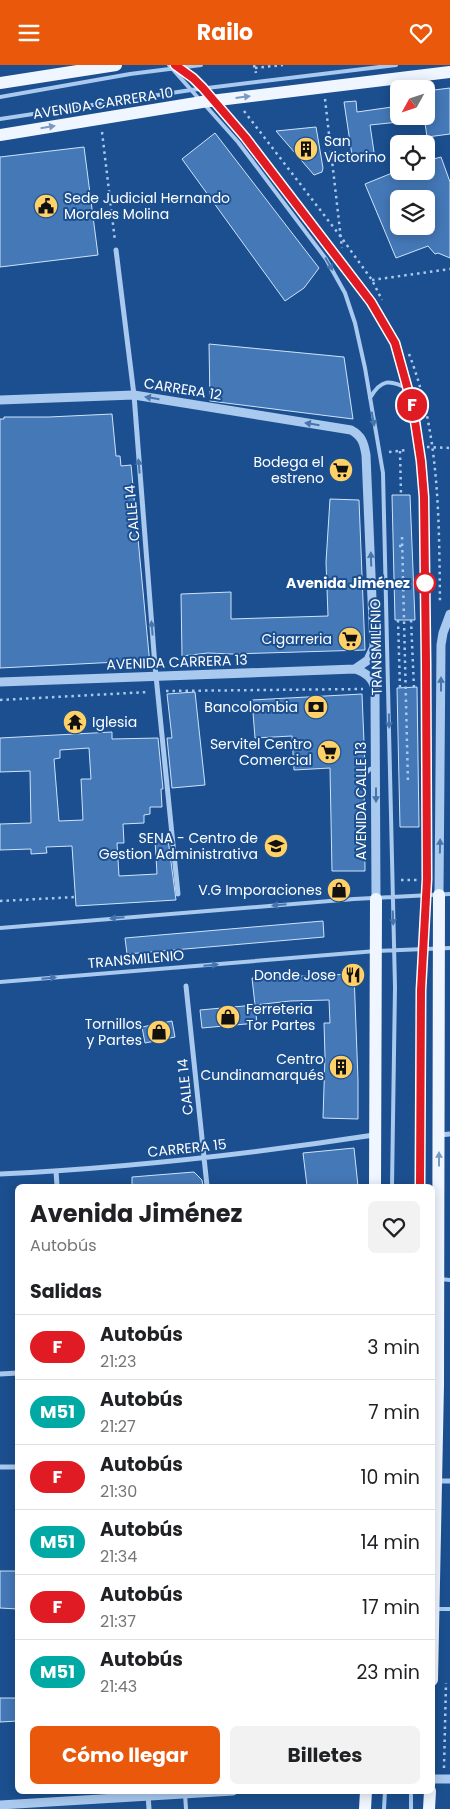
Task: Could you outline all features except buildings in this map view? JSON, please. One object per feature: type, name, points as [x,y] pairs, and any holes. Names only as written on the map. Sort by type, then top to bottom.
[{"type":"main road","points":[[0,83],[116,65]]},
{"type":"main road","name":"AVENIDA CARRERA 10","points":[[0,135],[208,101],[450,72]]},
{"type":"main road","points":[[435,1545],[444,1280],[444,948],[438,895]]},
{"type":"main road","name":"AVENIDA CALLE 13","points":[[375,1184],[376,899]]},
{"type":"main road","points":[[366,1794],[366,1809]]},
{"type":"main road","points":[[429,1809],[430,1794]]},
{"type":"street","name":"CALLE 14","points":[[116,250],[134,395],[156,677],[178,894]]},
{"type":"street","name":"CARRERA 12","points":[[0,400],[134,395],[351,430],[359,435],[363,441],[366,455],[374,647],[368,661],[355,669]]},
{"type":"street","points":[[438,895],[441,645],[450,614]]},
{"type":"street","name":"AVENIDA CARRERA 13","points":[[0,682],[355,669]]},
{"type":"street","name":"AVENIDA CALLE 13","points":[[355,669],[367,675],[374,684],[375,689],[376,899]]},
{"type":"street","name":"CALLE 14","points":[[186,986],[207,1184]]},
{"type":"street","name":"CARRERA 15","points":[[0,1174],[204,1158],[375,1135]]},
{"type":"street","points":[[56,1171],[57,1184]]},
{"type":"street","points":[[0,1374],[15,1373]]},
{"type":"street","points":[[0,1467],[15,1467]]},
{"type":"street","points":[[436,1481],[450,1481]]},
{"type":"street","points":[[435,1779],[450,1779]]},
{"type":"street","points":[[0,1805],[166,1794]]},
{"type":"street","points":[[148,1795],[149,1809]]},
{"type":"lane","points":[[179,68],[201,65]]},
{"type":"lane","points":[[0,119],[203,88],[396,65]]},
{"type":"lane","points":[[0,97],[172,66]]},
{"type":"lane","name":"TRANSMILENIO","points":[[172,66],[179,68],[203,88],[208,101],[326,259],[345,293],[355,323],[370,398],[383,473],[394,950],[392,1184]]},
{"type":"lane","name":"TRANSMILENIO","points":[[172,66],[191,90],[208,101],[245,137],[371,302],[395,343],[413,408],[424,497],[426,663],[438,895],[423,949],[420,1184]]},
{"type":"lane","points":[[370,398],[374,391],[391,381],[408,389]]},
{"type":"lane","points":[[364,775],[370,769],[376,768]]},
{"type":"lane","points":[[0,928],[438,895]]},
{"type":"lane","name":"TRANSMILENIO","points":[[0,981],[376,951],[444,948]]},
{"type":"lane","points":[[435,1609],[450,1609]]},
{"type":"lane","points":[[185,1794],[186,1809]]},
{"type":"lane","points":[[384,1809],[385,1794]]},
{"type":"lane","points":[[411,1794],[411,1809]]},
{"type":"path","points":[[256,73],[254,67],[283,65]]},
{"type":"path","points":[[324,87],[345,267]]},
{"type":"path","points":[[244,110],[341,237],[372,280],[385,304]]},
{"type":"path","points":[[102,131],[116,250]]},
{"type":"path","points":[[372,280],[450,269]]},
{"type":"path","points":[[408,353],[419,387],[433,446],[439,530],[440,604]]},
{"type":"path","points":[[427,447],[450,448]]},
{"type":"path","points":[[386,452],[407,450]]},
{"type":"path","points":[[400,451],[401,495]]},
{"type":"path","points":[[402,537],[408,784]]},
{"type":"path","points":[[398,620],[400,688]]},
{"type":"path","points":[[411,620],[414,687]]},
{"type":"path","points":[[399,657],[412,657]]},
{"type":"path","points":[[0,700],[158,691],[370,689]]},
{"type":"path","points":[[401,880],[421,880]]},
{"type":"path","points":[[0,901],[76,897]]},
{"type":"bus line","name":"F","points":[[175,65],[203,88],[245,137],[371,302],[395,343],[413,408],[424,497],[426,663],[427,879],[421,990],[420,1184]]},
{"type":"place","name":"San Victorino","points":[[306,149]]},
{"type":"place","name":"Sede Judicial Hernando Morales Molina","points":[[46,206]]},
{"type":"place","name":"Bodega el estreno","points":[[341,470]]},
{"type":"place","name":"Avenida Jiménez","points":[[425,583]]},
{"type":"place","name":"Cigarreria","points":[[350,639]]},
{"type":"place","name":"Bancolombia","points":[[316,707]]},
{"type":"place","name":"Iglesia","points":[[75,722]]},
{"type":"place","name":"Servitel Centro Comercial","points":[[329,752]]},
{"type":"place","name":"SENA - Centro de Gestion Administrativa","points":[[276,846]]},
{"type":"place","name":"V.G Imporaciones","points":[[339,890]]},
{"type":"place","name":"Donde Jose","points":[[353,975]]},
{"type":"place","name":"Ferreteria Tor Partes","points":[[228,1017]]},
{"type":"place","name":"Tornillos y Partes","points":[[159,1032]]},
{"type":"place","name":"Centro Cundinamarqués","points":[[341,1067]]}]
